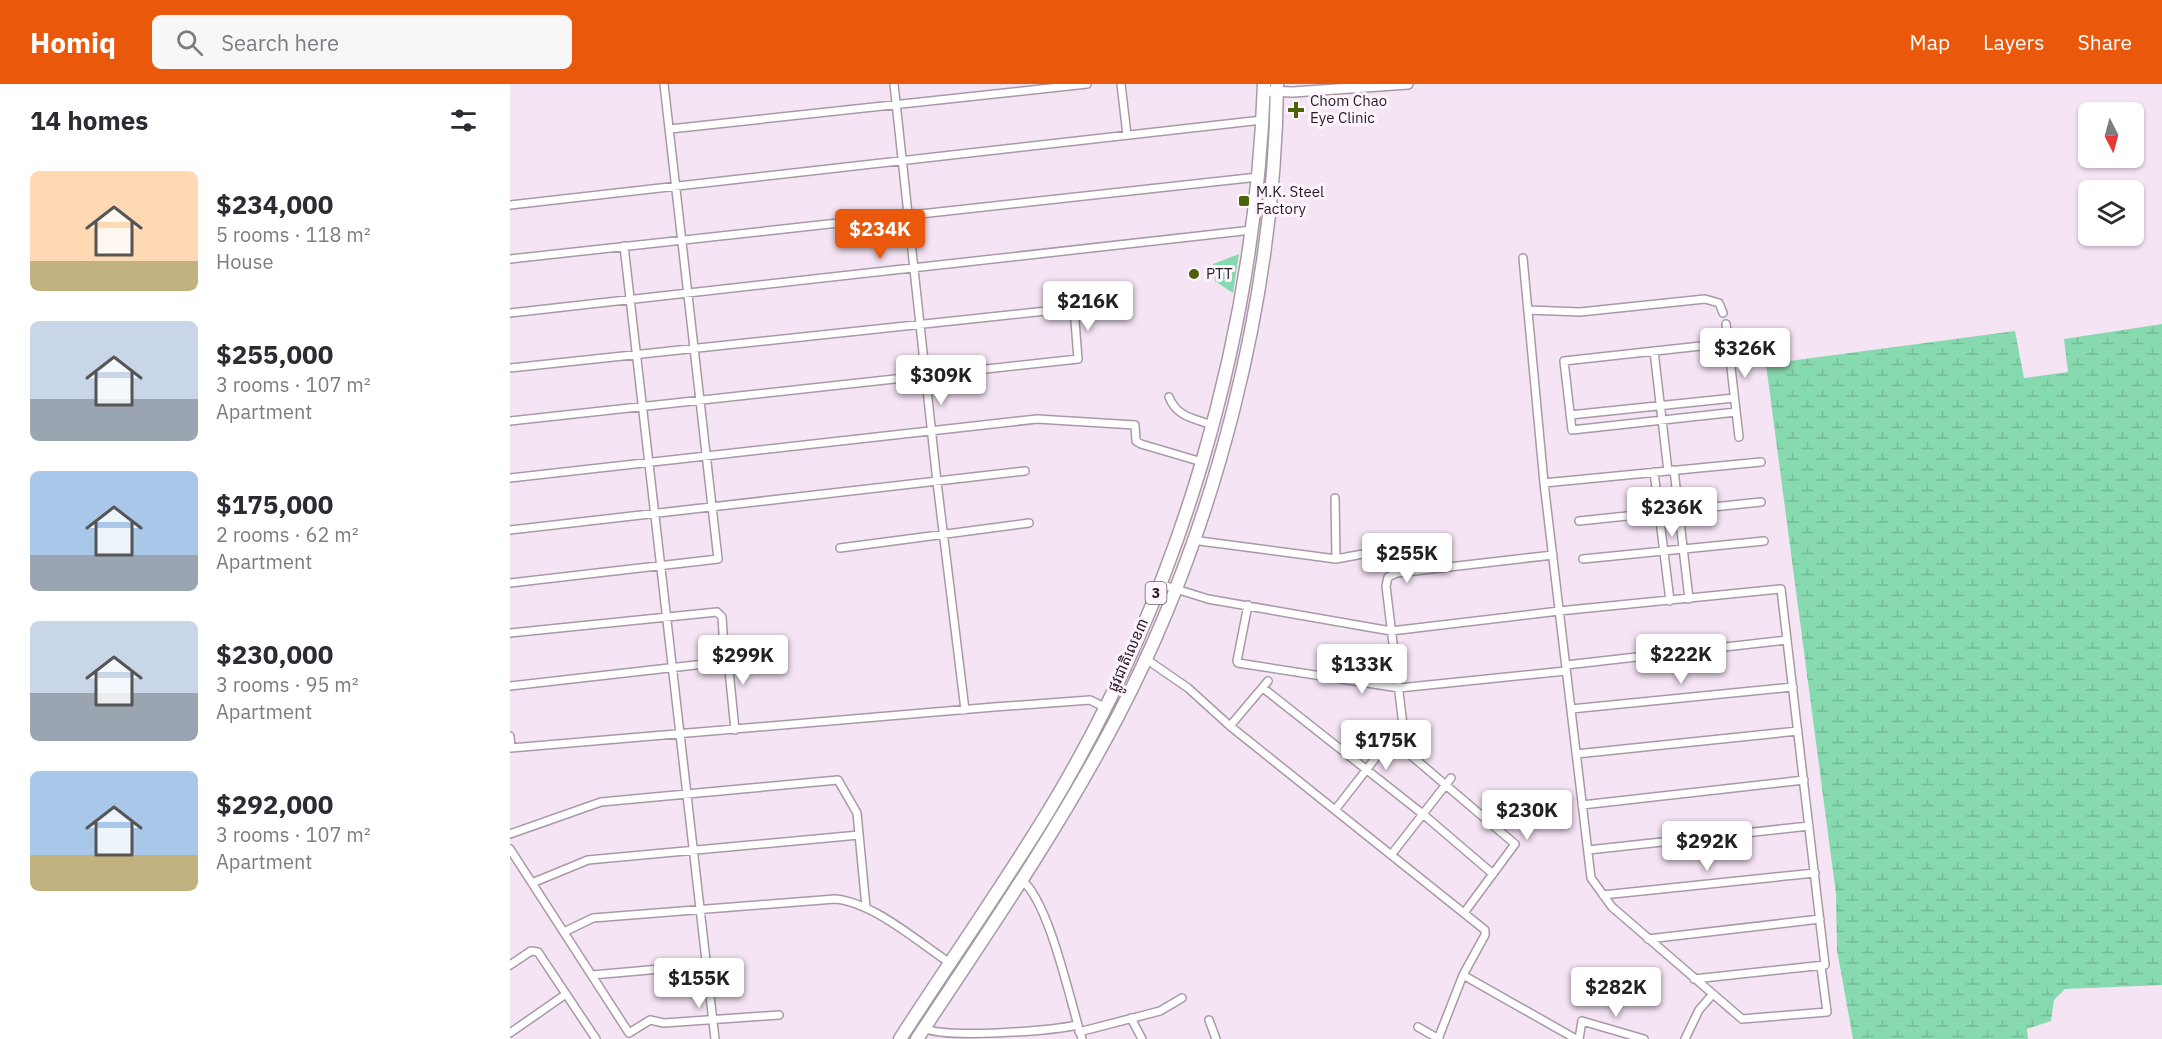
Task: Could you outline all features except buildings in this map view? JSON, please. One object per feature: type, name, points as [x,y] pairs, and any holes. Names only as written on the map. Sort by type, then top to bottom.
[{"type":"highway","name":"ផ្លូវជាតិលេខ៣","points":[[900,1039],[1046,814],[1104,707],[1160,584],[1202,462],[1239,314],[1258,177],[1263,87]]},
{"type":"highway","name":"ផ្លូវជាតិលេខ៣","points":[[920,1034],[1066,810],[1146,658],[1174,589],[1227,429],[1251,322],[1268,216],[1277,88]]},
{"type":"street","points":[[510,583],[718,559],[664,84]]},
{"type":"street","points":[[894,84],[936,482],[965,710]]},
{"type":"street","points":[[670,129],[1087,84]]},
{"type":"street","points":[[1122,84],[1127,135]]},
{"type":"street","points":[[1263,87],[1408,84]]},
{"type":"street","points":[[510,205],[1262,120]]},
{"type":"street","points":[[510,259],[1258,177]]},
{"type":"street","points":[[510,313],[1252,230]]},
{"type":"street","points":[[624,246],[715,1039]]},
{"type":"street","points":[[1522,258],[1544,483],[1591,878],[1612,907],[1712,995],[1744,1020],[1827,1012],[1821,966]]},
{"type":"street","points":[[1528,310],[1580,312],[1705,299],[1719,303],[1723,313]]},
{"type":"street","points":[[510,368],[1074,308],[1078,358],[510,421]]},
{"type":"street","points":[[1726,324],[1739,437]]},
{"type":"street","points":[[1728,342],[1564,361],[1570,416],[1572,430],[1736,412]]},
{"type":"street","points":[[1654,351],[1662,420],[1679,511],[1689,599]]},
{"type":"street","points":[[1169,397],[1174,409],[1180,415],[1212,424]]},
{"type":"street","points":[[1570,416],[1734,398]]},
{"type":"street","points":[[510,478],[931,429],[1037,419],[1135,425],[1136,441],[1141,444],[1202,462]]},
{"type":"street","points":[[1544,483],[1761,462]]},
{"type":"street","points":[[510,530],[1025,471]]},
{"type":"street","points":[[1654,472],[1670,601]]},
{"type":"street","points":[[1335,498],[1336,559]]},
{"type":"street","points":[[1579,521],[1761,502]]},
{"type":"street","points":[[840,548],[1029,523]]},
{"type":"street","points":[[1192,540],[1336,559],[1395,548]]},
{"type":"street","points":[[1583,559],[1764,541]]},
{"type":"street","points":[[1403,725],[1386,586],[1388,577],[1396,573],[1553,555]]},
{"type":"street","points":[[1160,584],[1208,599],[1391,632],[1559,611],[1781,589],[1825,965],[1694,979]]},
{"type":"street","points":[[1248,605],[1236,661],[1238,663],[1399,688],[1787,640]]},
{"type":"street","points":[[510,633],[717,612],[721,614],[725,663],[729,674],[735,730]]},
{"type":"street","points":[[1146,658],[1188,688],[1230,726],[1486,933],[1462,975],[1438,1039],[1418,1027]]},
{"type":"street","points":[[510,686],[725,663]]},
{"type":"street","points":[[1230,726],[1268,681]]},
{"type":"street","points":[[1571,709],[1793,687]]},
{"type":"street","points":[[1263,688],[1424,815],[1493,874]]},
{"type":"street","points":[[510,736],[512,748],[1090,700],[1104,707]]},
{"type":"street","points":[[1576,754],[1798,731]]},
{"type":"street","points":[[1335,810],[1391,740],[1515,844],[1464,913]]},
{"type":"street","points":[[1391,855],[1451,778]]},
{"type":"street","points":[[510,834],[601,802],[838,780],[857,813],[866,907]]},
{"type":"street","points":[[1582,805],[1804,780]]},
{"type":"street","points":[[1587,850],[1809,826]]},
{"type":"street","points":[[532,883],[588,860],[859,834]]},
{"type":"street","points":[[510,849],[629,1033],[650,1020],[664,1023],[779,1015]]},
{"type":"street","points":[[1603,895],[1815,873]]},
{"type":"street","points":[[1022,880],[1031,888],[1046,921],[1079,1032]]},
{"type":"street","points":[[564,932],[593,918],[823,899],[847,900],[866,907],[950,963]]},
{"type":"street","points":[[1648,939],[1820,919]]},
{"type":"street","points":[[510,964],[536,951],[596,1039]]},
{"type":"street","points":[[592,975],[706,965]]},
{"type":"street","points":[[1462,975],[1578,1039],[1582,1021],[1644,1039]]},
{"type":"street","points":[[510,1033],[566,994]]},
{"type":"street","points":[[1685,1039],[1699,1010],[1712,995]]},
{"type":"street","points":[[920,1034],[958,1037],[1060,1029],[1079,1032],[1160,1011],[1182,998]]},
{"type":"street","points":[[1131,1018],[1142,1039]]},
{"type":"street","points":[[1209,1020],[1216,1039]]},
{"type":"green space","points":[[1239,254],[1233,293],[1215,281],[1213,264]]},
{"type":"green space","points":[[2162,324],[2162,985],[2065,989],[2054,1000],[2051,1021],[2027,1029],[2028,1039],[1853,1039],[1837,950],[1836,894],[1766,364],[2015,331],[2024,378],[2068,372],[2064,339]]},
{"type":"place","name":"Chom Chao Eye Clinic","points":[[1296,110]]},
{"type":"place","name":"M.K. Steel Factory","points":[[1244,201]]},
{"type":"place","name":"PTT","points":[[1194,274]]}]
